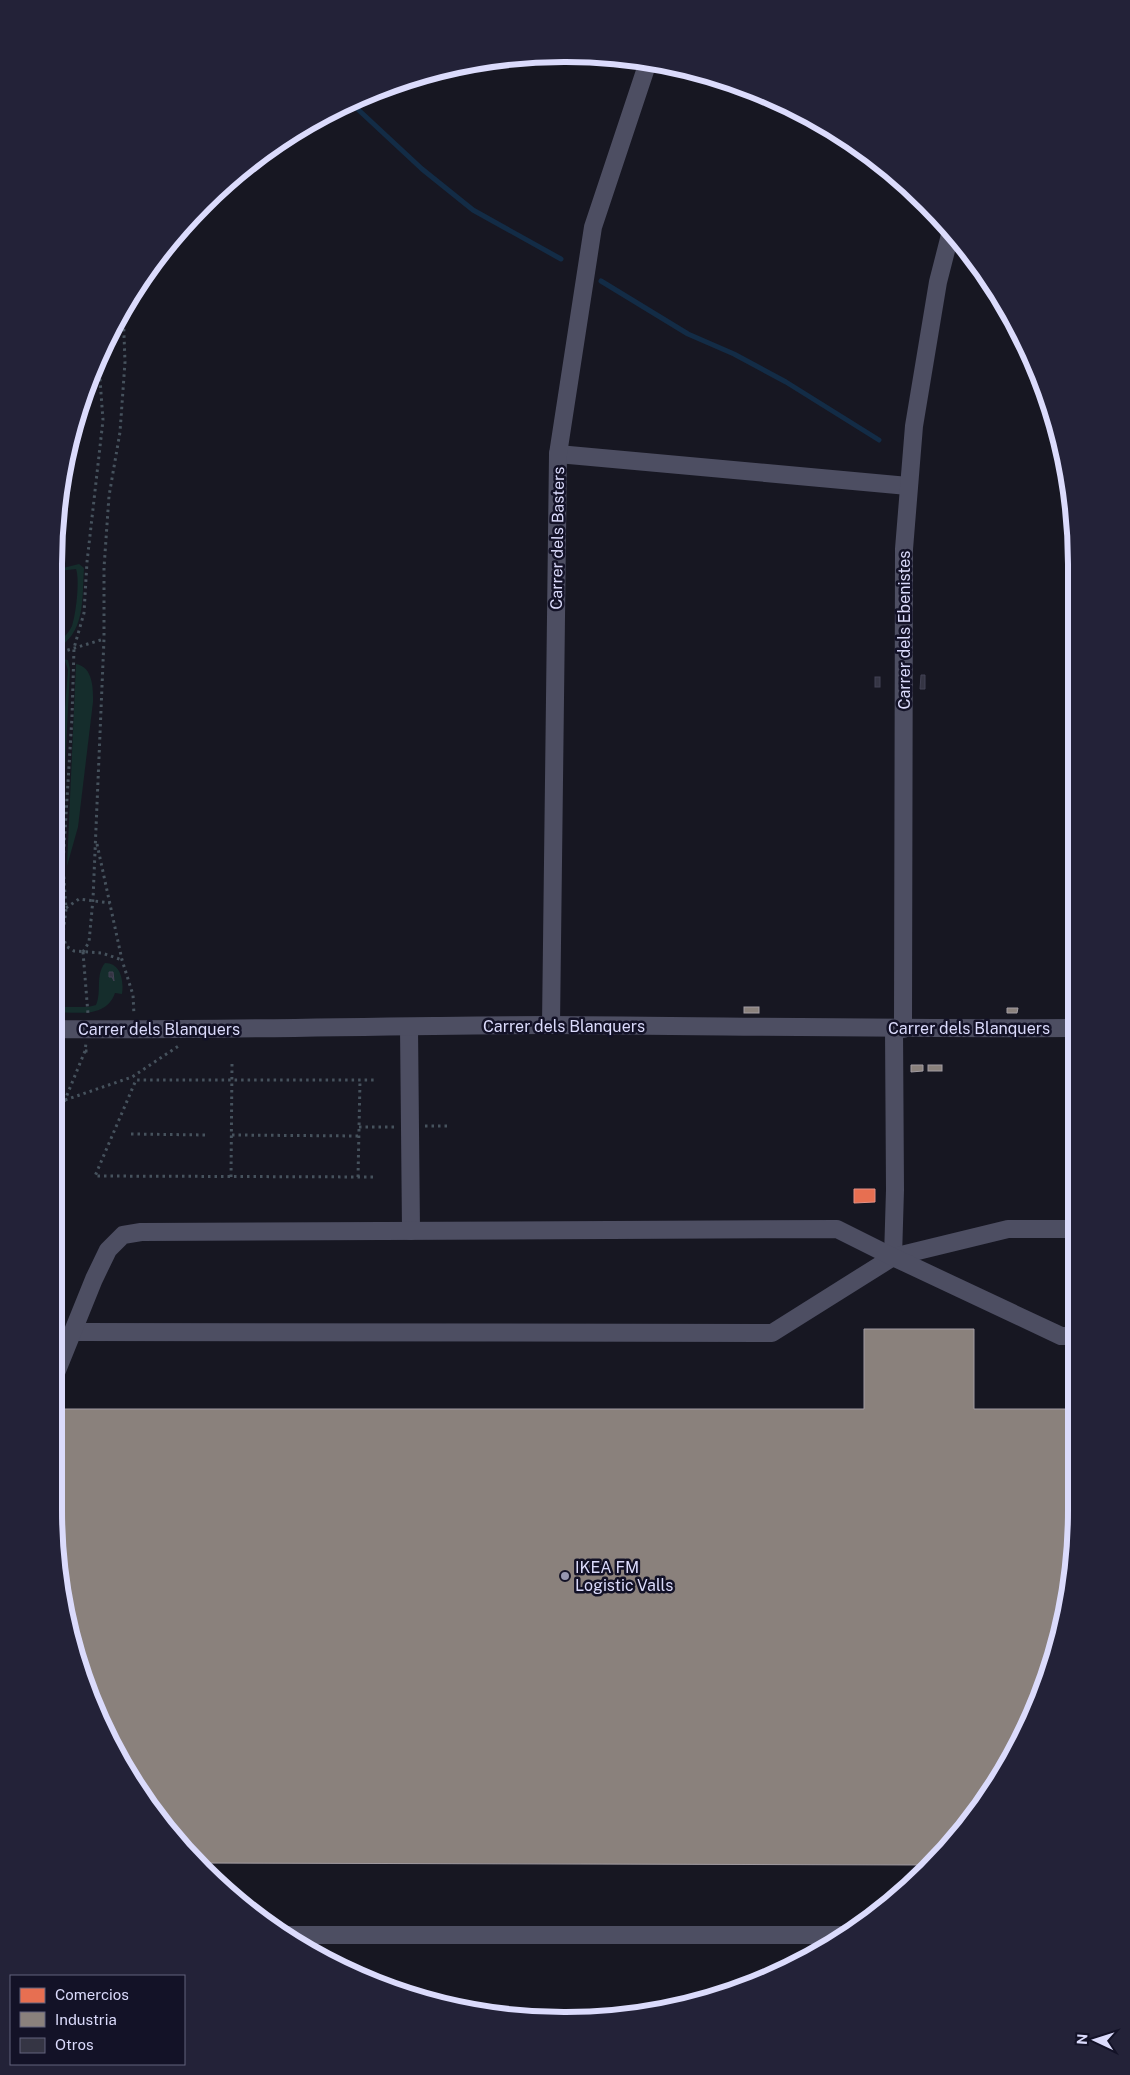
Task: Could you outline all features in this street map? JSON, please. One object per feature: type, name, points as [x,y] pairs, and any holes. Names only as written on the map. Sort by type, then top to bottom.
[{"type":"street","name":"Carrer dels Basters","points":[[552,1025],[558,454],[593,227],[646,69]]},
{"type":"street","name":"Carrer dels Ebenistes","points":[[892,1258],[899,1029],[904,549],[914,426],[938,282],[949,241]]},
{"type":"street","points":[[558,454],[908,486]]},
{"type":"street","name":"Carrer dels Blanquers","points":[[62,1029],[134,1030],[552,1025],[899,1029],[1068,1028]]},
{"type":"street","points":[[409,1027],[411,1232]]},
{"type":"street","points":[[74,1332],[772,1333],[892,1258],[1008,1228],[1068,1228]]},
{"type":"street","points":[[62,1360],[94,1279],[108,1250],[123,1235],[151,1232],[836,1229],[892,1258],[1061,1336],[1068,1336]]},
{"type":"street","points":[[298,1935],[832,1935]]},
{"type":"path","points":[[88,1012],[83,952],[89,942],[93,899],[104,639],[104,568],[109,496],[120,432],[125,362],[124,326]]},
{"type":"path","points":[[100,376],[104,420],[87,562],[84,613],[74,648],[72,717],[63,864],[66,909],[62,935],[66,946],[74,952],[102,953],[122,960]]},
{"type":"path","points":[[62,652],[104,639]]},
{"type":"path","points":[[95,838],[122,960],[133,995],[134,1030]]},
{"type":"path","points":[[66,909],[79,899],[93,899],[110,903]]},
{"type":"path","points":[[65,1100],[132,1077],[178,1048],[194,1029]]},
{"type":"path","points":[[62,1105],[85,1051],[92,1051]]},
{"type":"path","points":[[231,1177],[232,1063]]},
{"type":"path","points":[[373,1177],[95,1176],[136,1080],[376,1080]]},
{"type":"path","points":[[358,1177],[360,1081]]},
{"type":"path","points":[[432,1126],[447,1126]]},
{"type":"path","points":[[360,1127],[398,1127]]},
{"type":"path","points":[[131,1134],[207,1135]]},
{"type":"path","points":[[232,1135],[359,1136]]},
{"type":"green space","points":[[79,564],[84,568],[82,603],[77,625],[72,635],[62,645],[62,638],[72,626],[78,589],[76,569],[62,571],[62,568]]},
{"type":"green space","points":[[62,659],[68,660],[70,669],[62,829],[62,745],[68,670],[65,661],[62,662]]},
{"type":"green space","points":[[76,664],[86,669],[89,674],[93,702],[78,827],[67,866]]},
{"type":"green space","points":[[105,963],[115,966],[122,978],[122,994],[115,993],[105,1007],[81,1013],[62,1012],[62,1007],[88,1007],[96,1005],[102,968]]},
{"type":"building: Comercios","points":[[854,1189],[875,1189],[875,1202],[854,1203]]},
{"type":"building: Industria","points":[[744,1007],[759,1007],[759,1013],[744,1013]]},
{"type":"building: Industria","points":[[1007,1008],[1018,1008],[1017,1013],[1007,1013]]},
{"type":"building: Industria","points":[[911,1065],[923,1065],[923,1071],[911,1072]]},
{"type":"building: Industria","points":[[928,1065],[942,1065],[942,1071],[928,1071]]},
{"type":"building: Industria","name":"IKEA FM Logistic Valls","points":[[864,1329],[974,1329],[974,1409],[1068,1409],[1068,1510],[1063,1576],[1058,1608],[1041,1672],[1016,1732],[983,1789],[964,1816],[920,1865],[208,1863],[166,1816],[147,1789],[114,1732],[89,1672],[72,1608],[67,1576],[62,1510],[62,1409],[864,1409]]},
{"type":"building: Otros","points":[[921,675],[925,675],[925,689],[920,689]]},
{"type":"building: Otros","points":[[875,677],[880,677],[880,687],[875,687]]},
{"type":"building: Otros","points":[[109,972],[113,972],[114,981],[112,977],[109,977]]},
{"type":"waterway","points":[[357,108],[422,169],[473,210],[561,259]]},
{"type":"waterway","points":[[601,281],[688,334],[734,354],[786,382],[879,440]]},
{"type":"place","name":"IKEA FM Logistic Valls","points":[[565,1576]]}]
